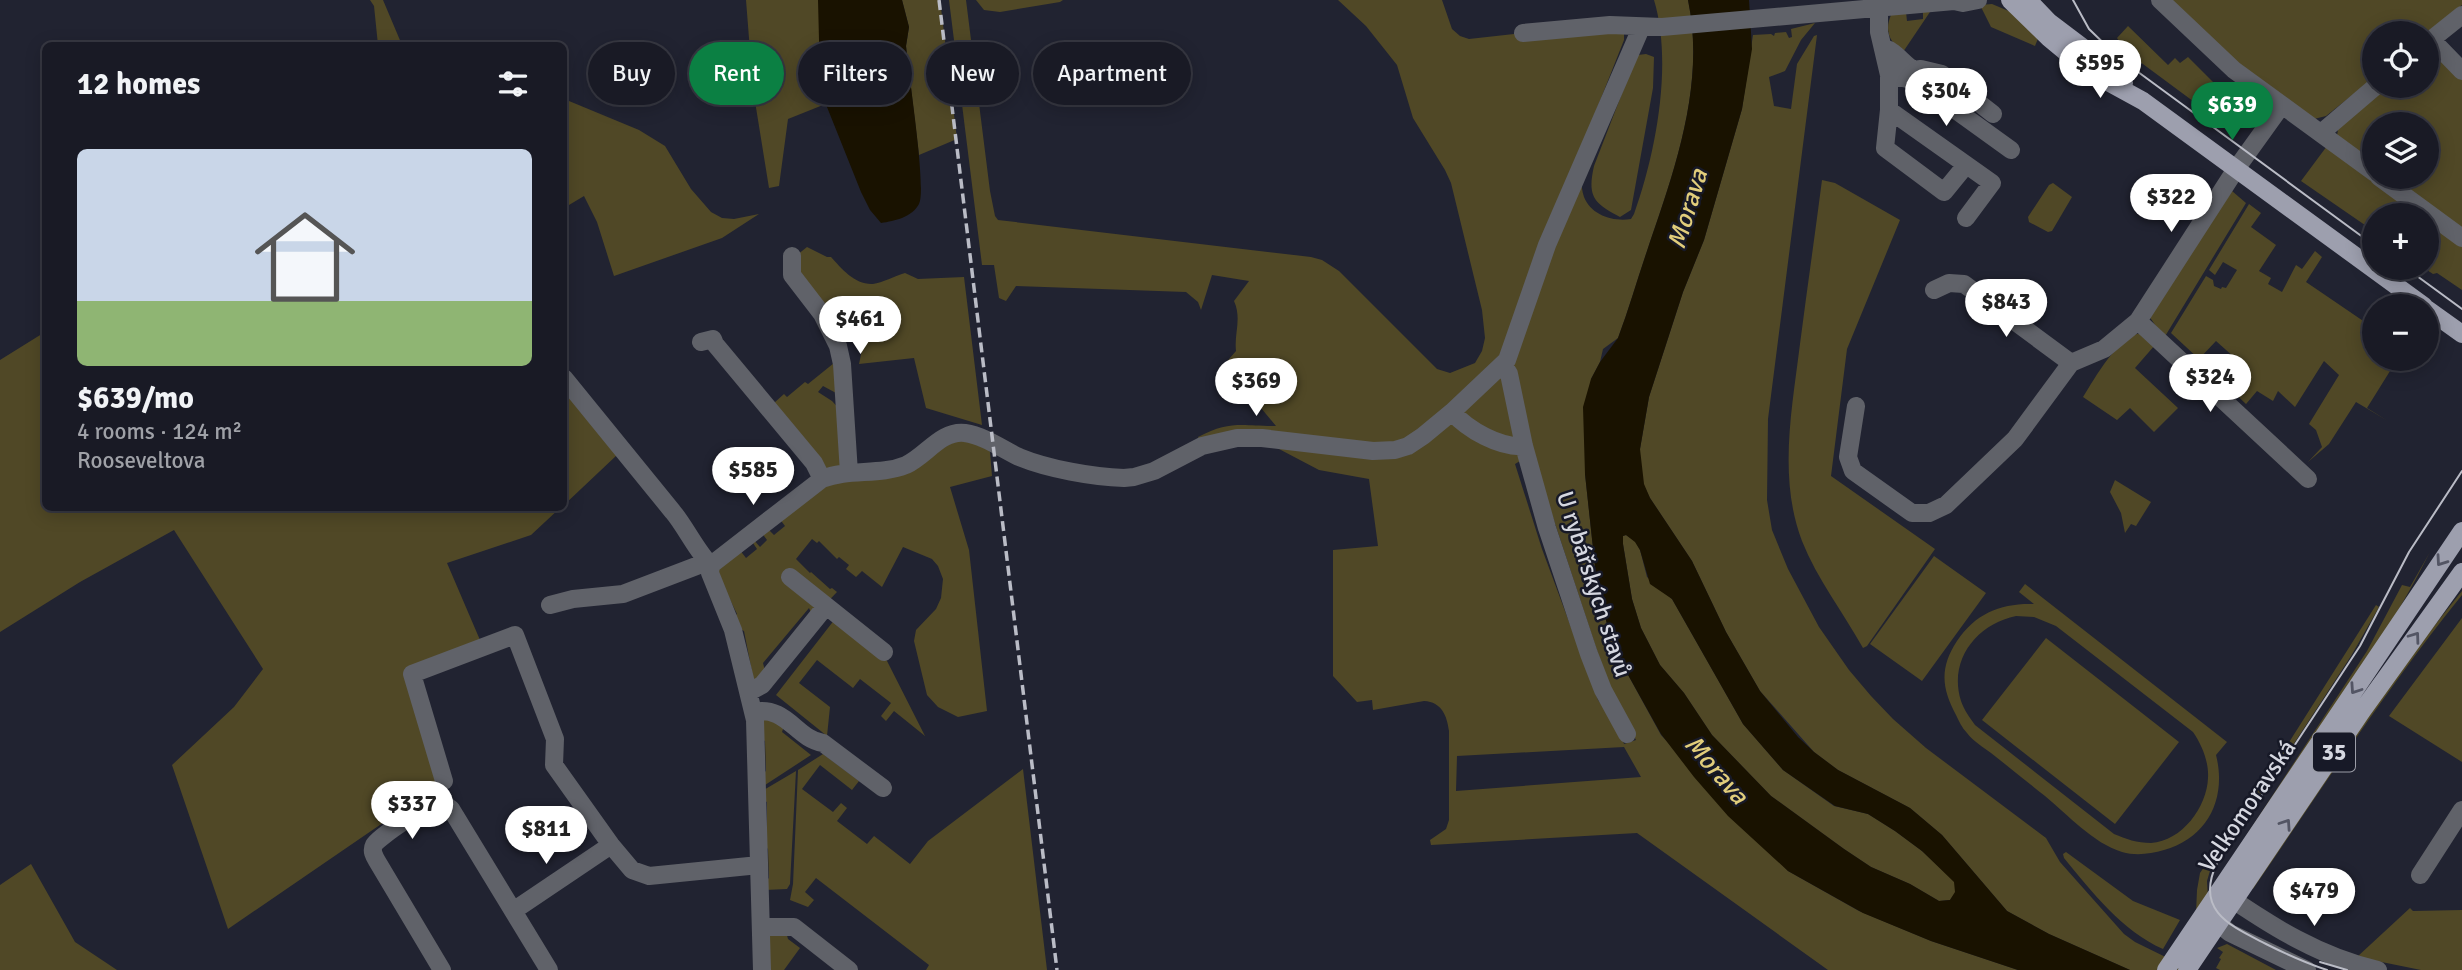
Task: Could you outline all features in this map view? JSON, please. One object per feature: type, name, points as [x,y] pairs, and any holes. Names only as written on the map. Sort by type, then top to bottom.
[{"type":"main road","points":[[2010,0],[2049,38],[2090,72],[2139,98]]},
{"type":"main road","points":[[2028,0],[2043,17],[2094,56],[2139,98],[2408,294]]},
{"type":"main road","points":[[2439,317],[2462,334]]},
{"type":"main road","name":"Velkomoravská","points":[[2227,896],[2420,591],[2462,531]]},
{"type":"main road","name":"Velkomoravská","points":[[2198,938],[2462,572]]},
{"type":"main road","name":"35","points":[[2166,970],[2198,938]]},
{"type":"main road","name":"35","points":[[2187,970],[2198,938]]},
{"type":"street","points":[[1523,33],[1610,25],[1662,27],[1978,0]]},
{"type":"street","points":[[2160,0],[2234,70],[2362,163]]},
{"type":"street","points":[[1879,8],[1879,32],[1894,75],[1885,148],[1944,192],[1966,164]]},
{"type":"street","points":[[2439,34],[2462,15]]},
{"type":"street","points":[[550,606],[573,598],[623,594],[699,565],[711,565],[822,479],[902,466],[922,455],[944,437],[963,433],[981,438],[1032,462],[1103,476],[1134,477],[1154,471],[1202,446],[1237,438],[1262,438],[1373,451],[1395,450],[1408,446],[1452,412],[1503,364],[1509,355],[1547,245],[1641,28]]},
{"type":"street","points":[[1884,48],[1892,50],[1914,70],[1942,74],[1993,114]]},
{"type":"street","points":[[2439,50],[2462,71]]},
{"type":"street","points":[[1894,75],[1925,88],[2011,150]]},
{"type":"street","points":[[2321,133],[2362,98]]},
{"type":"street","points":[[1960,114],[1972,99]]},
{"type":"street","points":[[1856,406],[1848,457],[1853,471],[1916,514],[1929,513],[1946,505],[2015,439],[2071,363],[2104,349],[2138,321],[2236,169],[2282,105]]},
{"type":"street","points":[[1889,110],[1992,183],[1966,218]]},
{"type":"street","points":[[2395,189],[2462,238]]},
{"type":"street","points":[[792,256],[792,275],[822,314],[838,345],[843,373],[849,473]]},
{"type":"street","points":[[1934,290],[1949,283],[1964,284],[2071,363]]},
{"type":"street","points":[[2138,321],[2308,479]]},
{"type":"street","points":[[701,342],[713,339],[814,463],[822,479]]},
{"type":"street","name":"U rybářských stavů","points":[[1503,364],[1509,374],[1524,446],[1548,528],[1589,654],[1603,690],[1627,734]]},
{"type":"street","points":[[567,383],[687,529],[703,557],[711,565]]},
{"type":"street","points":[[1452,412],[1466,425],[1487,436],[1511,445],[1524,446]]},
{"type":"street","points":[[711,565],[710,573],[731,625],[753,712],[762,970]]},
{"type":"street","points":[[790,577],[884,652]]},
{"type":"street","points":[[2438,606],[2462,580]]},
{"type":"street","points":[[748,692],[761,687],[826,606]]},
{"type":"street","points":[[444,781],[412,674],[515,635],[555,739],[554,765],[632,870],[641,875],[759,865]]},
{"type":"street","points":[[753,712],[764,710],[784,718],[816,742],[823,743],[883,788]]},
{"type":"street","points":[[442,970],[374,856],[373,847],[428,805],[443,801],[451,809],[549,970]]},
{"type":"street","points":[[2420,875],[2462,810]]},
{"type":"street","points":[[513,911],[611,845]]},
{"type":"street","points":[[2227,896],[2304,944],[2353,964],[2378,970]]},
{"type":"street","points":[[2211,919],[2243,939],[2307,970]]},
{"type":"street","points":[[761,927],[794,927],[849,970]]},
{"type":"shaded area","points":[[370,0],[383,0],[401,42],[378,42],[374,6]]},
{"type":"shaded area","points":[[746,0],[819,0],[820,42],[798,42],[798,105],[823,105],[788,119],[779,186],[769,188],[756,105],[784,105],[784,42],[749,42]]},
{"type":"shaded area","points":[[902,0],[940,0],[945,42],[926,42],[926,105],[953,105],[957,139],[919,155],[912,96],[912,42],[907,42],[909,27]]},
{"type":"shaded area","points":[[949,0],[966,0],[971,42],[954,42]]},
{"type":"shaded area","points":[[976,0],[1063,0],[1000,12],[984,10]]},
{"type":"shaded area","points":[[1338,0],[1442,0],[1452,29],[1469,39],[1523,33],[1624,32],[1624,40],[1577,159],[1587,203],[1603,216],[1624,220],[1631,219],[1634,214],[1642,190],[1659,108],[1662,51],[1654,0],[1688,0],[1693,32],[1693,64],[1690,96],[1677,159],[1618,338],[1603,349],[1591,379],[1585,474],[1597,585],[1608,628],[1622,664],[1661,735],[1788,871],[1859,911],[1931,941],[2018,970],[1828,970],[1637,833],[1431,845],[1430,840],[1446,829],[1449,820],[1449,731],[1442,711],[1435,704],[1424,701],[1373,710],[1372,700],[1357,702],[1333,676],[1333,550],[1378,546],[1369,479],[1319,470],[1258,438],[1202,446],[1198,437],[1228,426],[1276,426],[1246,390],[1231,386],[1219,378],[1223,366],[1236,351],[1238,320],[1234,301],[1249,281],[1212,275],[1201,310],[1198,302],[1186,292],[1016,286],[1006,301],[999,298],[994,265],[982,265],[962,105],[979,105],[990,191],[998,220],[1322,260],[1339,271],[1437,369],[1450,373],[1475,363],[1485,338],[1482,310],[1451,183],[1413,118],[1397,65],[1366,26]],"holes":[[[1532,454],[1609,687],[1636,740],[1624,744],[1619,729],[1598,700],[1542,549],[1515,464]],[[1624,747],[1641,777],[1456,791],[1457,756]]]},
{"type":"shaded area","points":[[2170,0],[2462,0],[2462,5],[2439,24],[2439,21],[2362,21],[2362,87],[2326,116],[2314,119],[2233,59]]},
{"type":"shaded area","points":[[1992,4],[2011,12],[2039,36],[2035,46],[1991,27],[1980,5]]},
{"type":"shaded area","points":[[1932,9],[1903,52],[1890,36],[1888,26],[1891,15],[1906,12],[1907,21],[1923,19],[1923,10]]},
{"type":"shaded area","points":[[1815,23],[1801,40],[1785,71],[1769,77],[1774,106],[1791,109],[1797,64],[1817,35],[1768,419],[1767,500],[1772,530],[1788,569],[1819,627],[1871,696],[1926,748],[2046,838],[2060,862],[2124,934],[2192,970],[2130,970],[2049,934],[2007,911],[1942,835],[1910,808],[1838,770],[1814,752],[1760,691],[1726,632],[1692,561],[1643,484],[1640,449],[1649,397],[1683,292],[1704,240],[1742,109],[1753,35],[1774,36],[1775,33],[1786,32],[1789,38],[1792,37],[1791,29]]},
{"type":"shaded area","points":[[2128,26],[2168,65],[2175,58],[2180,63],[2188,57],[2230,99],[2218,117],[2232,130],[2124,50],[2126,44],[2121,44],[2117,38]]},
{"type":"shaded area","points":[[1638,55],[1654,57],[1653,88],[1631,210],[1620,217],[1595,198],[1591,185],[1592,177],[1631,70]]},
{"type":"shaded area","points":[[2439,55],[2462,76],[2462,230],[2439,213],[2439,203],[2425,203],[2406,189],[2439,189],[2439,112],[2362,112],[2362,156],[2337,136],[2339,123],[2371,98],[2439,98]]},
{"type":"shaded area","points":[[569,101],[639,130],[665,146],[691,189],[711,212],[722,218],[734,219],[759,214],[722,238],[614,276],[597,222],[584,196],[567,206]]},
{"type":"shaded area","points":[[2327,146],[2362,172],[2362,189],[2386,189],[2405,203],[2362,203],[2362,223],[2301,181]]},
{"type":"shaded area","points":[[1822,180],[1835,183],[1900,220],[1847,349],[1831,476],[1935,549],[1863,648],[1808,555],[1790,493],[1791,418]]},
{"type":"shaded area","points":[[2053,183],[2072,197],[2052,231],[2048,232],[2029,222],[2028,217]]},
{"type":"shaded area","points":[[2232,191],[2246,203],[2164,338],[2149,316]]},
{"type":"shaded area","points":[[2249,204],[2261,213],[2251,227],[2276,245],[2259,271],[2271,278],[2268,284],[2282,292],[2296,265],[2302,269],[2315,251],[2322,257],[2306,282],[2362,320],[2362,371],[2390,371],[2367,408],[2388,421],[2356,402],[2329,444],[2308,462],[2322,447],[2316,430],[2309,424],[2339,375],[2324,361],[2295,407],[2278,391],[2273,401],[2257,391],[2246,404],[2230,389],[2234,386],[2237,388],[2242,382],[2237,376],[2239,373],[2230,365],[2235,358],[2216,341],[2199,359],[2171,333],[2206,276],[2213,280],[2214,286],[2221,289],[2226,288],[2237,270],[2223,262],[2215,275],[2209,270]]},
{"type":"shaded area","points":[[2439,229],[2462,245],[2462,290],[2439,274]]},
{"type":"shaded area","points":[[807,247],[831,257],[849,275],[866,284],[905,273],[918,279],[964,277],[982,425],[926,408],[914,358],[859,364],[862,350],[803,287],[797,255]]},
{"type":"shaded area","points":[[2141,333],[2155,345],[2135,368],[2178,408],[2154,432],[2130,408],[2117,420],[2083,397],[2116,350],[2132,336]]},
{"type":"shaded area","points":[[42,334],[42,511],[557,511],[531,535],[447,563],[483,647],[412,674],[444,781],[228,929],[172,765],[234,707],[263,669],[174,530],[80,582],[0,632],[0,360]]},
{"type":"shaded area","points":[[839,359],[836,393],[823,386],[818,392],[842,412],[842,465],[826,471],[774,403],[784,394],[787,397],[805,382],[808,384]]},
{"type":"shaded area","points":[[567,392],[617,455],[567,502]]},
{"type":"shaded area","points":[[959,438],[985,446],[990,452],[992,476],[950,487],[969,550],[987,711],[958,717],[938,707],[927,695],[914,641],[916,630],[936,609],[941,598],[943,579],[932,559],[903,547],[882,587],[862,571],[856,577],[846,569],[849,565],[839,557],[837,559],[819,541],[817,543],[812,539],[796,559],[810,573],[837,592],[813,617],[809,608],[763,663],[766,675],[754,682],[744,631],[740,629],[735,616],[737,614],[717,573],[719,565],[739,549],[746,558],[757,549],[751,540],[753,539],[760,547],[767,540],[761,532],[767,528],[774,535],[785,526],[779,518],[816,488],[926,459]]},
{"type":"shaded area","points":[[2115,480],[2151,502],[2136,526],[2131,524],[2125,533],[2121,513],[2110,492]]},
{"type":"shaded area","points":[[1623,536],[1635,541],[1640,550],[1647,577],[1672,599],[1743,724],[1783,770],[1834,806],[1868,814],[1922,851],[1955,882],[1955,893],[1950,900],[1939,901],[1910,884],[1871,867],[1844,849],[1771,796],[1712,735],[1684,693],[1660,665],[1641,628],[1632,599],[1623,544]]},
{"type":"shaded area","points":[[2430,552],[2408,593],[2359,674],[2225,868],[2367,651],[2402,585],[2410,587]]},
{"type":"shaded area","points":[[1934,556],[1986,593],[1922,681],[1870,644]]},
{"type":"shaded area","points":[[2025,584],[2227,742],[2216,755],[2219,786],[2216,801],[2203,826],[2192,836],[2164,850],[2148,853],[2127,853],[2111,848],[2081,828],[1964,729],[1951,705],[1945,686],[1945,668],[1951,650],[1972,623],[1990,612],[2011,605],[2034,604],[2019,592]],"holes":[[[2016,616],[2034,617],[2056,626],[2193,732],[2207,766],[2207,789],[2191,821],[2173,836],[2151,843],[2114,834],[1975,725],[1967,714],[1958,686],[1962,658],[1969,646],[1989,627],[2002,620]]]},
{"type":"shaded area","points":[[2462,591],[2462,595],[2354,740],[2253,889],[2253,885],[2354,735]]},
{"type":"shaded area","points":[[2376,605],[2379,607],[2351,656],[2216,863],[2212,864],[2207,881],[2208,898],[2196,913],[2200,873],[2279,758]]},
{"type":"shaded area","points":[[2462,618],[2462,762],[2389,716]]},
{"type":"shaded area","points":[[835,619],[885,657],[925,736],[894,711],[886,721],[881,716],[891,703],[860,679],[853,688],[817,660],[799,683],[830,707],[827,736],[776,695]]},
{"type":"shaded area","points":[[2046,638],[2179,742],[2115,824],[1982,720]]},
{"type":"shaded area","points":[[764,719],[785,723],[782,732],[811,755],[762,787],[762,774],[766,771],[765,741],[761,739]]},
{"type":"shaded area","points":[[823,754],[859,781],[852,790],[820,765],[802,789],[833,812],[841,803],[847,808],[837,821],[867,844],[874,836],[910,864],[928,841],[1023,769],[1047,970],[926,970],[929,965],[816,878],[805,892],[814,900],[808,907],[790,900],[798,770]]},
{"type":"shaded area","points":[[796,771],[790,884],[787,889],[765,890],[765,882],[769,878],[768,849],[764,845],[763,836],[767,832],[767,802],[762,800],[762,791]]},
{"type":"shaded area","points":[[2066,852],[2133,901],[2180,920],[2163,949],[2134,932],[2109,910],[2064,858],[2063,854]]},
{"type":"shaded area","points":[[31,864],[75,942],[117,970],[0,970],[0,885]]},
{"type":"shaded area","points":[[2410,908],[2413,911],[2462,910],[2462,970],[2421,970],[2357,957]]},
{"type":"shaded area","points":[[786,932],[788,939],[800,948],[784,970],[768,970],[767,945],[770,935]]},
{"type":"shaded area","points":[[2227,944],[2276,970],[2216,968],[2223,952],[2217,948]]},
{"type":"water","points":[[818,0],[902,0],[909,27],[907,42],[819,42]]},
{"type":"water","name":"Morava","points":[[1688,0],[1749,0],[1752,49],[1742,109],[1704,240],[1683,292],[1649,397],[1640,449],[1644,484],[1650,498],[1692,561],[1726,632],[1760,691],[1798,737],[1838,770],[1910,808],[1942,835],[2007,911],[2049,934],[2130,970],[2018,970],[1931,941],[1863,913],[1788,871],[1728,816],[1694,777],[1661,734],[1622,664],[1608,628],[1597,585],[1585,474],[1583,407],[1591,379],[1618,338],[1677,159],[1690,96],[1693,32]],"holes":[[[1626,535],[1635,542],[1650,584],[1672,599],[1743,724],[1783,770],[1835,806],[1868,814],[1922,851],[1954,882],[1955,892],[1950,900],[1939,901],[1910,884],[1871,867],[1844,849],[1771,796],[1712,735],[1684,693],[1660,665],[1641,628],[1632,599],[1623,536]]]},
{"type":"water","points":[[912,96],[921,176],[919,204],[903,218],[881,223],[870,210],[826,105],[912,105]]},
{"type":"tram line","points":[[2073,0],[2089,29],[2119,58],[2362,236]]},
{"type":"tram line","points":[[2422,280],[2462,309]]},
{"type":"tram line","points":[[2327,970],[2274,948],[2229,923],[2213,905],[2211,880],[2217,863],[2360,646],[2409,552],[2462,471]]},
{"type":"tram line","points":[[2320,962],[2347,970]]},
{"type":"railway","points":[[939,0],[1057,970]]}]
